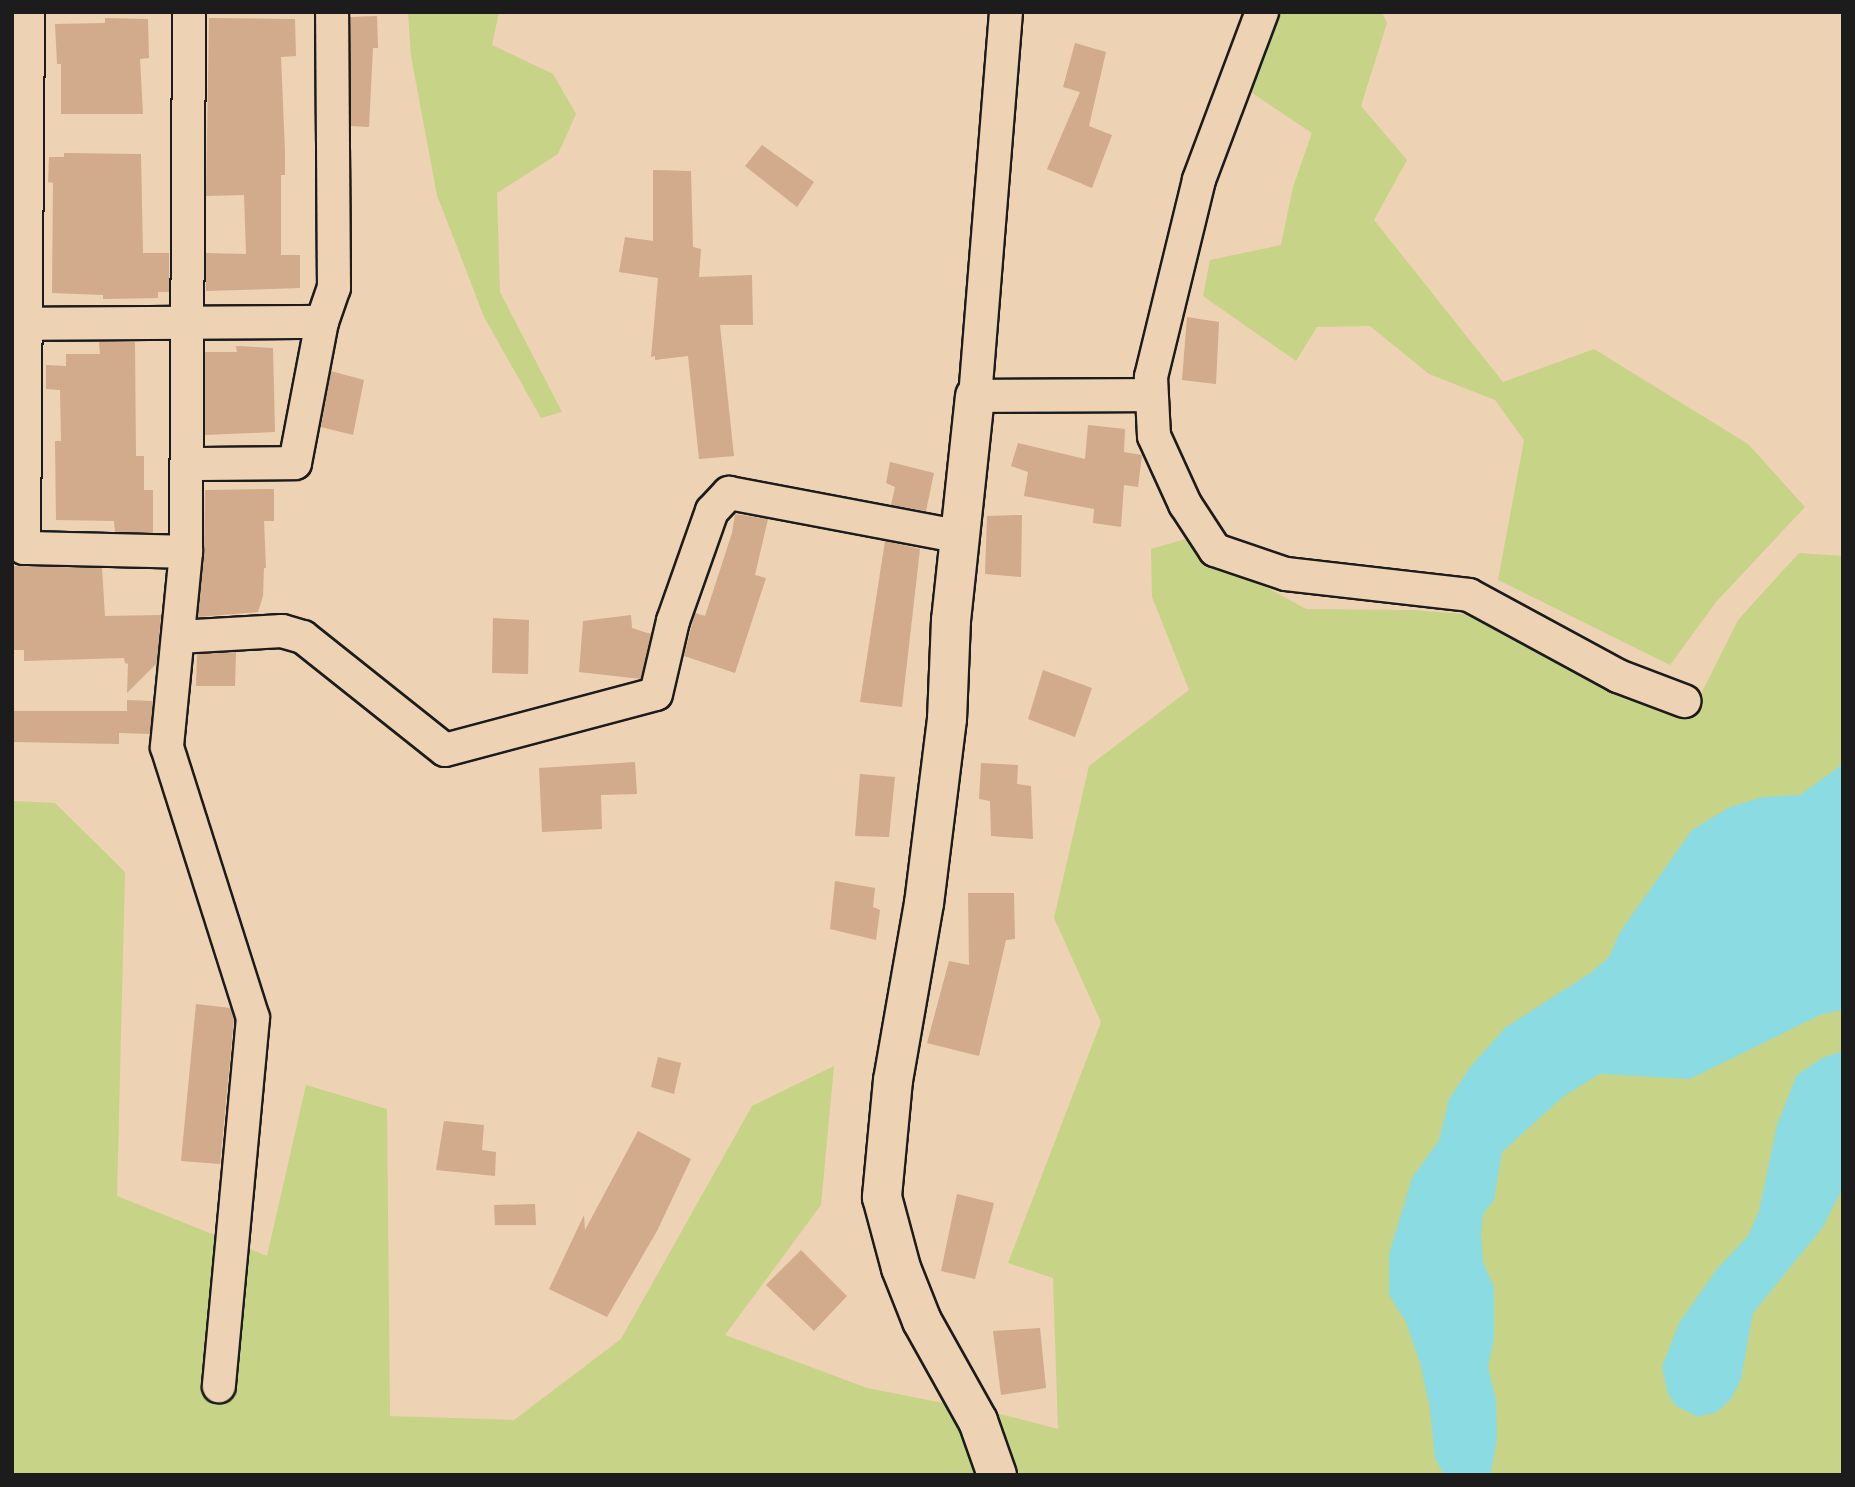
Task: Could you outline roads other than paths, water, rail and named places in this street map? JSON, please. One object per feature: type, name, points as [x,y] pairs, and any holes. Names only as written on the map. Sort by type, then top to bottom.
[{"type":"street","points":[[28,12],[19,324],[18,547],[186,552]]},
{"type":"street","points":[[188,12],[186,552],[166,747],[253,1018],[219,1386]]},
{"type":"street","points":[[188,464],[295,463],[322,321],[334,288],[332,12]]},
{"type":"street","points":[[997,1475],[978,1421],[922,1321],[901,1268],[882,1197],[893,1080],[923,903],[947,719],[951,620],[975,396],[1006,12]]},
{"type":"street","points":[[1262,12],[1199,180],[1152,377],[1154,436],[1185,504],[1215,550],[1286,574],[1469,595],[1618,676],[1684,701]]},
{"type":"street","points":[[19,324],[322,321]]},
{"type":"street","points":[[975,396],[1151,395]]},
{"type":"street","points":[[178,637],[282,631],[303,638],[444,750],[656,694],[673,621],[712,511],[729,493],[962,537]]},
{"type":"water","points":[[1843,764],[1843,1010],[1822,1014],[1690,1079],[1600,1074],[1564,1096],[1502,1152],[1494,1200],[1483,1214],[1481,1235],[1483,1262],[1494,1287],[1494,1338],[1488,1367],[1496,1400],[1497,1439],[1490,1475],[1444,1475],[1435,1458],[1430,1408],[1420,1363],[1406,1322],[1389,1295],[1389,1254],[1412,1178],[1439,1140],[1449,1099],[1471,1066],[1506,1027],[1592,972],[1609,957],[1620,932],[1692,830],[1730,807],[1763,797],[1800,795]]},
{"type":"water","points":[[1843,1051],[1841,1191],[1823,1227],[1753,1313],[1741,1379],[1731,1399],[1717,1412],[1698,1417],[1676,1406],[1668,1394],[1662,1367],[1679,1323],[1717,1269],[1748,1236],[1759,1211],[1777,1125],[1797,1075],[1822,1058]]}]
